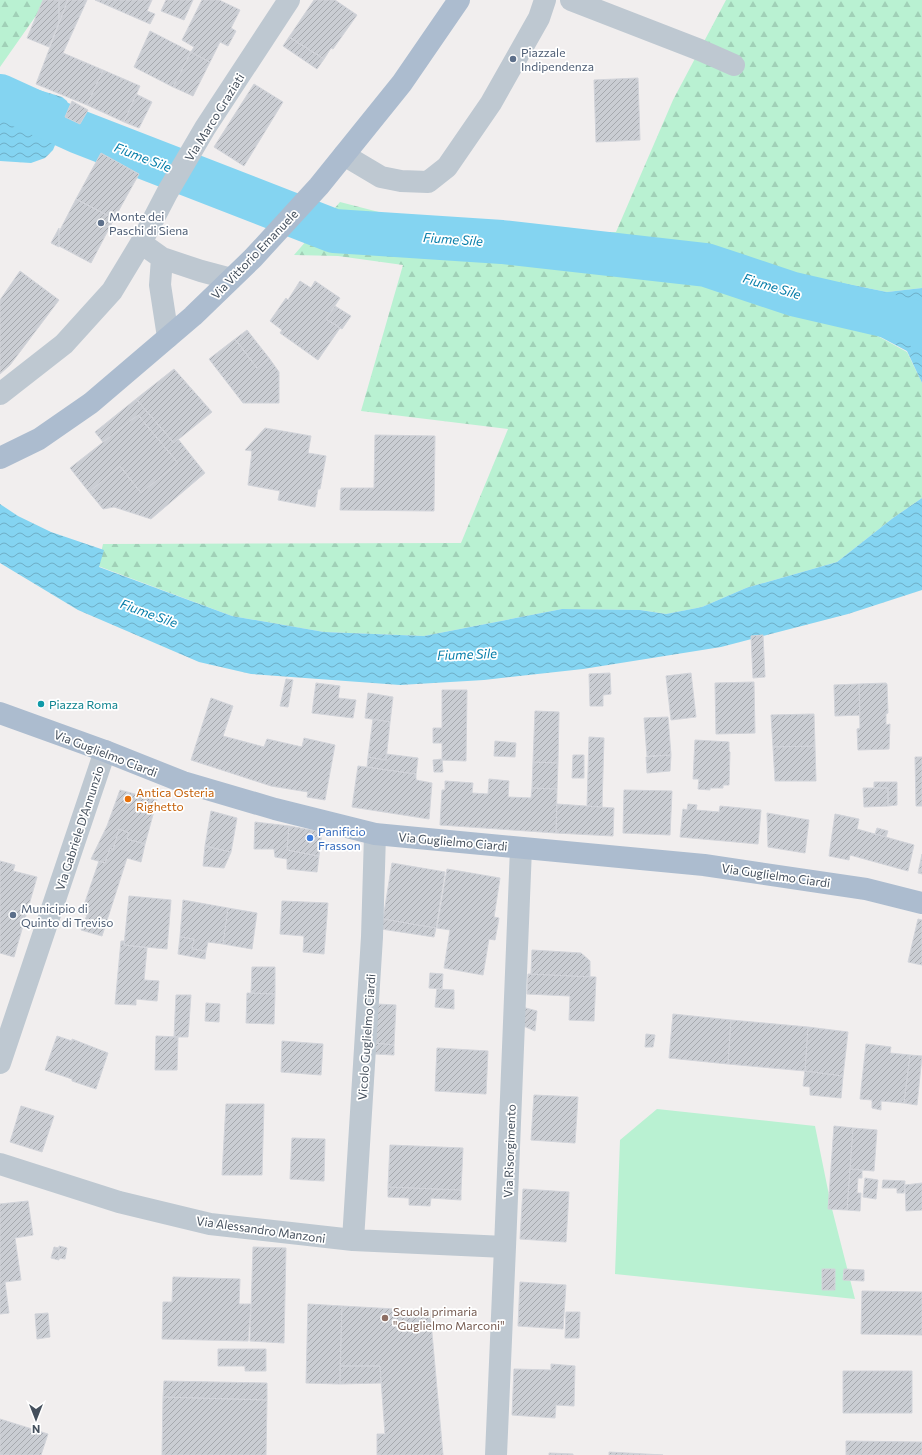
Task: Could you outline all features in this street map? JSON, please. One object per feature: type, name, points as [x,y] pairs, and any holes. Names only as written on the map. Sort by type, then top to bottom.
[{"type":"main road","name":"Via Vittorio Emanuele","points":[[0,458],[39,439],[91,403],[193,316],[231,279],[269,241],[319,186],[402,83],[459,0]]},
{"type":"main road","name":"Via Guglielmo Ciardi","points":[[0,714],[183,782],[275,809],[374,834],[704,865],[866,889],[922,903]]},
{"type":"street","name":"Via Marco Graziati","points":[[0,394],[64,344],[112,291],[141,243],[205,128],[289,0]]},
{"type":"street","points":[[344,155],[381,177],[401,181],[428,182],[447,167],[491,103],[539,18],[545,0]]},
{"type":"street","points":[[571,0],[700,50],[734,65]]},
{"type":"street","points":[[141,243],[162,258],[231,279]]},
{"type":"street","points":[[162,258],[160,285],[168,337]]},
{"type":"street","name":"Via Gabriele D'Annunzio","points":[[0,1063],[105,752]]},
{"type":"street","name":"Vicolo Guglielmo Ciardi","points":[[353,1240],[372,936],[374,834]]},
{"type":"street","name":"Via Risorgimento","points":[[496,1455],[506,1247],[521,848]]},
{"type":"street","name":"Via Alessandro Manzoni","points":[[0,1164],[119,1202],[210,1224],[353,1240],[506,1247]]},
{"type":"green space","points":[[0,0],[47,0],[0,67]]},
{"type":"green space","points":[[726,0],[922,0],[922,288],[887,292],[827,280],[797,287],[795,302],[854,323],[907,352],[922,383],[922,498],[893,518],[837,562],[746,588],[702,607],[666,614],[640,610],[562,609],[424,636],[324,632],[232,616],[98,566],[103,544],[461,543],[508,429],[361,411],[403,265],[338,256],[294,255],[340,202],[402,218],[571,228],[591,232],[616,232],[673,100]]},
{"type":"green space","points":[[657,1109],[815,1126],[831,1205],[855,1299],[615,1274],[620,1140]]},
{"type":"water","points":[[0,78],[62,97],[67,101],[69,108],[68,114],[53,150],[45,158],[31,163],[0,161]]},
{"type":"water","points":[[827,280],[887,292],[922,288],[922,383],[907,351],[854,323],[795,302],[797,287]]},
{"type":"water","points":[[922,498],[922,590],[848,614],[721,647],[583,669],[484,680],[400,685],[251,674],[199,662],[78,610],[0,563],[0,504],[18,516],[51,532],[104,550],[99,567],[232,616],[324,632],[424,636],[562,609],[640,610],[666,614],[702,607],[746,588],[837,562],[893,518]]},
{"type":"building","points":[[43,0],[59,0],[59,22],[49,47],[27,38]]},
{"type":"building","points":[[59,0],[68,0],[59,22]]},
{"type":"building","points":[[68,0],[87,0],[63,53],[103,70],[87,105],[36,84]]},
{"type":"building","points":[[95,0],[152,0],[147,11],[155,14],[150,24]]},
{"type":"building","points":[[166,0],[193,0],[184,20],[161,11]]},
{"type":"building","points":[[202,0],[219,0],[240,10],[231,28],[236,31],[228,46],[220,42],[210,62],[191,52],[194,47],[182,40]]},
{"type":"building","points":[[314,0],[335,0],[357,15],[333,49],[331,48],[324,59],[289,37]]},
{"type":"building","points":[[150,31],[191,52],[173,87],[134,67]]},
{"type":"building","points":[[289,37],[324,59],[317,69],[283,46]]},
{"type":"building","points":[[191,52],[210,62],[193,96],[173,87]]},
{"type":"building","points":[[103,70],[140,86],[124,122],[87,105]]},
{"type":"building","points":[[638,78],[640,140],[596,142],[594,80]]},
{"type":"building","points":[[254,84],[283,102],[244,166],[214,147]]},
{"type":"building","points":[[136,94],[152,102],[139,128],[124,122]]},
{"type":"building","points":[[72,101],[88,110],[80,124],[65,117]]},
{"type":"building","points":[[101,153],[139,174],[114,219],[76,199]]},
{"type":"building","points":[[76,199],[114,219],[91,263],[59,246],[59,232]]},
{"type":"building","points":[[59,228],[59,247],[51,243]]},
{"type":"building","points":[[20,271],[59,300],[10,365],[0,374],[0,300]]},
{"type":"building","points":[[300,281],[311,288],[315,281],[340,298],[326,319],[340,328],[318,360],[280,333],[282,330],[270,321],[286,298],[288,300]]},
{"type":"building","points":[[335,306],[351,316],[342,329],[326,319]]},
{"type":"building","points":[[247,330],[269,358],[257,368],[235,339]]},
{"type":"building","points":[[235,339],[257,368],[269,358],[279,372],[279,403],[243,403],[209,359]]},
{"type":"building","points":[[174,369],[212,412],[174,443],[136,399]]},
{"type":"building","points":[[136,399],[174,443],[178,439],[205,473],[151,519],[114,507],[103,509],[89,492],[120,466],[141,493],[178,463],[138,415],[103,442],[95,432]]},
{"type":"building","points":[[138,415],[178,463],[141,493],[120,466],[89,492],[70,468]]},
{"type":"building","points":[[265,428],[311,436],[308,453],[326,456],[315,507],[278,500],[280,491],[248,485],[252,451],[245,450]]},
{"type":"building","points":[[375,435],[435,436],[434,511],[340,510],[341,488],[374,488]]},
{"type":"building","points":[[763,635],[765,677],[753,678],[751,636]]},
{"type":"building","points":[[610,673],[611,694],[603,695],[603,706],[590,706],[589,674]]},
{"type":"building","points":[[691,673],[696,717],[671,720],[666,676]]},
{"type":"building","points":[[286,679],[293,680],[288,707],[280,706]]},
{"type":"building","points":[[754,682],[755,733],[716,734],[715,683]]},
{"type":"building","points":[[316,683],[340,686],[338,698],[356,700],[353,718],[312,713]]},
{"type":"building","points":[[886,683],[888,713],[886,714],[886,725],[890,724],[889,749],[858,750],[857,729],[860,728],[859,684]]},
{"type":"building","points":[[859,684],[860,715],[835,716],[834,685]]},
{"type":"building","points":[[442,690],[467,690],[466,761],[442,760],[442,743],[433,743],[433,728],[442,728]]},
{"type":"building","points":[[368,693],[393,697],[390,722],[365,718]]},
{"type":"building","points":[[211,698],[233,706],[223,736],[264,747],[267,739],[302,747],[304,738],[335,745],[325,800],[307,797],[308,792],[271,786],[191,760]]},
{"type":"building","points":[[535,711],[559,712],[558,763],[533,762]]},
{"type":"building","points":[[814,714],[815,746],[773,747],[771,715]]},
{"type":"building","points":[[668,717],[671,755],[647,756],[644,718]]},
{"type":"building","points":[[373,719],[390,722],[386,760],[368,757]]},
{"type":"building","points":[[589,737],[604,738],[602,807],[587,806]]},
{"type":"building","points":[[695,740],[729,742],[729,785],[723,785],[723,788],[710,788],[710,790],[698,789],[699,779],[693,779]]},
{"type":"building","points":[[495,741],[516,743],[515,757],[494,756]]},
{"type":"building","points":[[815,746],[816,781],[775,781],[773,747]]},
{"type":"building","points":[[386,754],[418,758],[416,774],[367,767],[368,757],[386,760]]},
{"type":"building","points":[[573,755],[584,755],[584,778],[572,778]]},
{"type":"building","points":[[671,755],[670,771],[647,773],[646,757]]},
{"type":"building","points":[[915,757],[922,757],[922,806],[916,806]]},
{"type":"building","points":[[442,759],[443,772],[434,772],[433,760]]},
{"type":"building","points":[[533,762],[558,763],[557,789],[532,788]]},
{"type":"building","points":[[358,766],[416,774],[416,780],[432,783],[429,819],[352,807]]},
{"type":"building","points":[[489,779],[509,781],[508,797],[531,798],[532,788],[557,789],[556,833],[440,825],[442,790],[445,790],[445,781],[473,783],[472,793],[488,794]]},
{"type":"building","points":[[874,782],[897,782],[897,805],[888,806],[888,788],[874,788]]},
{"type":"building","points":[[863,788],[888,788],[888,806],[864,807]]},
{"type":"building","points":[[120,790],[157,800],[145,844],[127,839],[129,833],[119,829],[113,850],[110,848],[105,863],[91,859],[107,826]]},
{"type":"building","points":[[624,790],[672,791],[670,835],[623,833]]},
{"type":"building","points":[[557,804],[614,808],[613,836],[556,833]]},
{"type":"building","points":[[688,804],[697,805],[696,810],[719,812],[720,806],[761,810],[758,844],[680,837],[683,809],[687,810]]},
{"type":"building","points":[[211,811],[237,818],[231,852],[205,846]]},
{"type":"building","points":[[767,813],[809,820],[805,853],[768,847]]},
{"type":"building","points":[[835,814],[859,819],[857,829],[914,845],[908,871],[850,855],[849,860],[829,856]]},
{"type":"building","points":[[255,822],[289,826],[287,850],[319,856],[317,872],[287,869],[287,859],[275,857],[274,849],[254,849]]},
{"type":"building","points":[[289,826],[322,832],[319,856],[287,850]]},
{"type":"building","points":[[877,828],[888,831],[886,837],[875,834]]},
{"type":"building","points":[[119,829],[129,833],[127,839],[145,844],[141,862],[127,858],[102,936],[81,930],[87,915],[81,914],[99,861],[105,863],[110,848],[113,850]]},
{"type":"building","points":[[205,846],[231,852],[224,868],[203,866]]},
{"type":"building","points":[[922,854],[922,874],[918,873]]},
{"type":"building","name":"Municipio di Quinto di Treviso","points":[[0,861],[15,865],[13,871],[37,877],[14,957],[0,953]]},
{"type":"building","points":[[392,863],[445,872],[436,928],[383,919]]},
{"type":"building","points":[[447,869],[500,878],[494,917],[499,918],[495,940],[489,939],[483,975],[444,968],[450,930],[437,928]]},
{"type":"building","points":[[129,896],[171,900],[167,949],[124,945]]},
{"type":"building","points":[[183,900],[228,908],[223,944],[208,942],[206,951],[192,949],[194,939],[180,937]]},
{"type":"building","points":[[282,901],[328,903],[324,954],[303,952],[304,936],[280,934]]},
{"type":"building","points":[[228,908],[257,913],[252,949],[223,944]]},
{"type":"building","points":[[383,919],[436,928],[434,937],[381,929]]},
{"type":"building","points":[[918,919],[922,920],[922,965],[908,962]]},
{"type":"building","points":[[180,937],[194,939],[192,949],[206,951],[205,959],[178,954]]},
{"type":"building","points":[[121,941],[125,941],[124,945],[147,948],[144,980],[159,981],[157,1001],[136,999],[136,1005],[115,1004]]},
{"type":"building","points":[[532,950],[581,953],[590,961],[590,977],[531,974]]},
{"type":"building","points":[[252,967],[275,967],[275,994],[251,993]]},
{"type":"building","points":[[430,973],[443,974],[442,989],[429,988]]},
{"type":"building","points":[[528,974],[596,977],[594,1021],[569,1020],[570,996],[527,994]]},
{"type":"building","points":[[437,989],[454,990],[454,1009],[435,1007]]},
{"type":"building","points":[[247,993],[275,994],[274,1024],[246,1023]]},
{"type":"building","points":[[176,995],[191,995],[188,1037],[174,1037]]},
{"type":"building","points":[[206,1003],[220,1004],[219,1022],[205,1021]]},
{"type":"building","points":[[377,1004],[396,1005],[394,1045],[375,1043]]},
{"type":"building","points":[[522,1007],[537,1011],[535,1031],[521,1025]]},
{"type":"building","points":[[673,1014],[731,1020],[728,1064],[669,1058]]},
{"type":"building","points":[[731,1020],[808,1027],[805,1071],[728,1064]]},
{"type":"building","points":[[808,1027],[848,1032],[843,1076],[805,1071]]},
{"type":"building","points":[[646,1034],[655,1035],[653,1047],[645,1047]]},
{"type":"building","points":[[57,1036],[72,1041],[72,1039],[108,1053],[96,1089],[45,1070]]},
{"type":"building","points":[[156,1036],[178,1037],[177,1070],[155,1070]]},
{"type":"building","points":[[282,1041],[323,1044],[321,1075],[281,1072]]},
{"type":"building","points":[[375,1043],[394,1045],[394,1055],[375,1054]]},
{"type":"building","points":[[866,1044],[891,1047],[890,1053],[910,1055],[904,1103],[881,1101],[881,1110],[872,1108],[872,1100],[860,1099]]},
{"type":"building","points":[[437,1048],[488,1051],[486,1094],[435,1091]]},
{"type":"building","points":[[910,1055],[922,1056],[917,1105],[904,1103]]},
{"type":"building","points":[[805,1071],[843,1076],[841,1098],[810,1095],[810,1087],[803,1086]]},
{"type":"building","points":[[534,1095],[578,1097],[575,1143],[531,1140]]},
{"type":"building","points":[[226,1104],[264,1104],[262,1175],[222,1175]]},
{"type":"building","points":[[21,1106],[54,1116],[42,1152],[10,1142]]},
{"type":"building","points":[[834,1126],[853,1128],[847,1210],[828,1209]]},
{"type":"building","points":[[853,1128],[877,1130],[874,1171],[850,1169]]},
{"type":"building","points":[[292,1138],[325,1139],[324,1181],[290,1179]]},
{"type":"building","points":[[390,1145],[463,1148],[461,1190],[388,1187]]},
{"type":"building","points":[[850,1169],[862,1170],[862,1178],[858,1178],[857,1193],[861,1193],[860,1211],[847,1210]]},
{"type":"building","points":[[865,1178],[878,1180],[876,1199],[863,1197]]},
{"type":"building","points":[[883,1180],[905,1181],[904,1193],[897,1193],[897,1188],[882,1188]]},
{"type":"building","points":[[922,1183],[922,1210],[906,1211],[905,1185]]},
{"type":"building","points":[[388,1187],[461,1190],[461,1200],[431,1198],[430,1206],[409,1205],[409,1198],[388,1197]]},
{"type":"building","points":[[523,1189],[569,1192],[566,1242],[520,1239]]},
{"type":"building","points":[[28,1201],[33,1235],[15,1238],[21,1280],[5,1282],[9,1313],[0,1314],[0,1204]]},
{"type":"building","points":[[59,1246],[67,1248],[65,1259],[59,1258]]},
{"type":"building","points":[[54,1247],[59,1248],[59,1260],[51,1258]]},
{"type":"building","points":[[253,1247],[286,1248],[284,1343],[250,1341]]},
{"type":"building","points":[[822,1269],[835,1269],[835,1290],[822,1290]]},
{"type":"building","points":[[844,1269],[864,1270],[864,1281],[843,1280]]},
{"type":"building","points":[[173,1277],[240,1279],[239,1304],[251,1304],[248,1341],[162,1339],[163,1302],[172,1302]]},
{"type":"building","points":[[520,1282],[566,1285],[563,1329],[518,1326]]},
{"type":"building","points":[[862,1291],[922,1292],[922,1335],[861,1334]]},
{"type":"building","points":[[308,1304],[342,1306],[340,1384],[306,1383]]},
{"type":"building","points":[[342,1306],[430,1311],[443,1455],[377,1455],[377,1434],[385,1434],[380,1366],[340,1366]]},
{"type":"building","points":[[566,1312],[580,1312],[579,1338],[565,1338]]},
{"type":"building","points":[[48,1313],[50,1337],[37,1339],[35,1314]]},
{"type":"building","points":[[218,1349],[266,1349],[266,1371],[245,1371],[245,1366],[218,1366]]},
{"type":"building","points":[[551,1364],[575,1366],[574,1406],[556,1405],[555,1418],[512,1415],[514,1369],[551,1370]]},
{"type":"building","points":[[340,1366],[380,1366],[381,1383],[340,1384]]},
{"type":"building","points":[[843,1371],[912,1371],[912,1413],[843,1413]]},
{"type":"building","points":[[164,1381],[267,1383],[267,1400],[163,1397]]},
{"type":"building","points":[[163,1397],[267,1400],[266,1455],[162,1455]]},
{"type":"building","points":[[0,1419],[48,1434],[41,1455],[0,1455]]},
{"type":"building","points":[[846,1441],[922,1442],[922,1455],[846,1455]]},
{"type":"building","points":[[609,1452],[663,1455],[609,1455]]},
{"type":"building","points":[[549,1453],[573,1454],[573,1455],[549,1455]]},
{"type":"waterway","name":"Fiume Sile","points":[[0,96],[79,132],[334,231],[502,242],[706,265],[793,294],[914,322],[922,327]]},
{"type":"place","name":"Piazzale Indipendenza","points":[[513,59]]},
{"type":"place","name":"Monte dei Paschi di Siena","points":[[101,223]]},
{"type":"place","name":"Piazza Roma","points":[[41,704]]},
{"type":"place","name":"Antica Osteria Righetto","points":[[128,799]]},
{"type":"place","name":"Panificio Frasson","points":[[310,838]]},
{"type":"place","name":"Municipio di Quinto di Treviso","points":[[13,915]]},
{"type":"place","name":"Scuola primaria \"Guglielmo Marconi\"","points":[[385,1318]]}]
